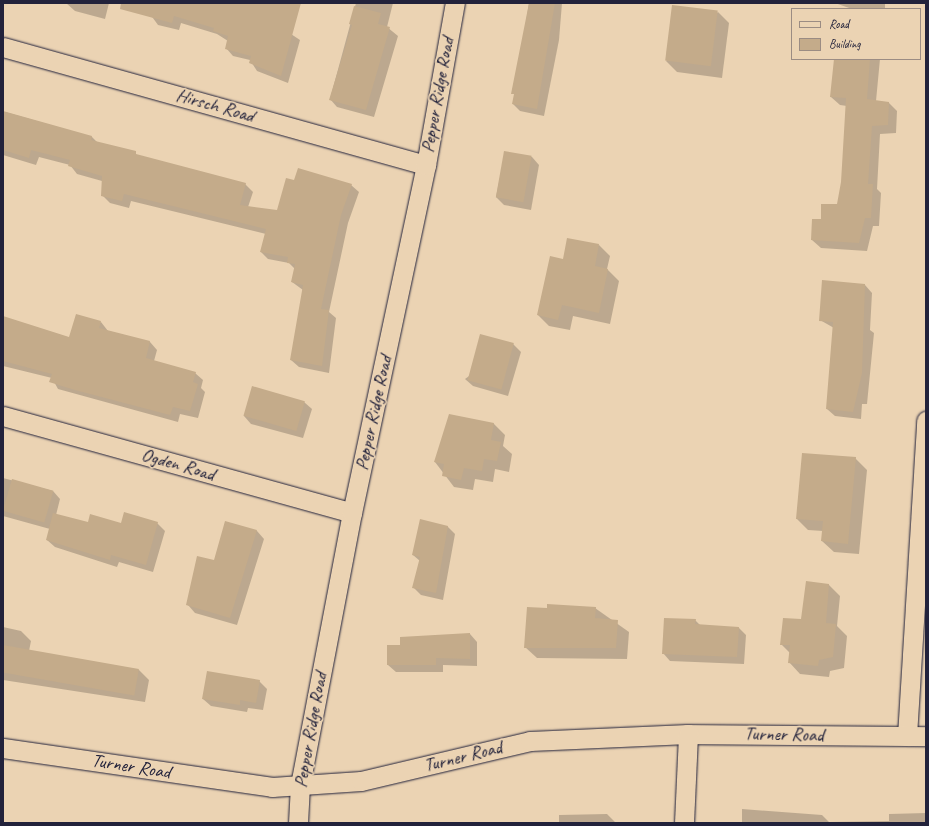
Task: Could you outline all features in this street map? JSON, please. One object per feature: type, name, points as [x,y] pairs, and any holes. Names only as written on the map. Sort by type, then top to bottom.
[{"type":"street","name":"Pepper Ridge Road","points":[[298,823],[300,785],[352,513],[426,165],[455,3]]},
{"type":"street","name":"Hirsch Road","points":[[3,47],[426,165]]},
{"type":"street","name":"Ogden Road","points":[[3,416],[352,513]]},
{"type":"street","points":[[907,736],[926,422]]},
{"type":"street","points":[[684,823],[688,734]]},
{"type":"street","name":"Turner Road","points":[[3,748],[272,787],[361,781],[530,741],[688,734],[926,736]]},
{"type":"building","points":[[121,3],[301,3],[281,76],[249,63],[251,56],[225,49],[228,36],[213,31],[214,28],[174,16],[172,23],[120,9]]},
{"type":"building","points":[[529,3],[555,3],[537,109],[512,104],[514,94],[511,94]]},
{"type":"building","points":[[672,5],[718,11],[711,66],[665,61]]},
{"type":"building","points":[[354,6],[381,13],[378,24],[390,27],[366,110],[329,100],[352,25],[349,24]]},
{"type":"building","points":[[834,60],[870,60],[867,99],[889,102],[888,125],[872,126],[868,184],[873,184],[871,218],[865,218],[859,243],[811,240],[812,219],[821,219],[821,204],[837,204],[841,182],[846,98],[830,97]]},
{"type":"building","points":[[3,111],[92,136],[91,140],[136,151],[136,154],[246,183],[240,205],[277,210],[286,178],[294,180],[298,168],[352,184],[341,215],[321,309],[329,310],[322,366],[290,360],[303,285],[291,282],[295,264],[287,263],[288,257],[260,252],[266,229],[124,194],[122,201],[101,196],[102,176],[68,166],[70,160],[31,150],[29,158],[3,150]]},
{"type":"building","points":[[504,151],[532,156],[523,202],[496,197]]},
{"type":"building","points":[[567,238],[599,244],[595,266],[608,269],[599,313],[562,305],[558,320],[537,315],[550,256],[563,259]]},
{"type":"building","points":[[822,280],[865,284],[862,373],[853,412],[826,409],[833,322],[819,321]]},
{"type":"building","points":[[76,314],[101,321],[99,328],[150,341],[146,358],[196,372],[193,382],[198,384],[190,411],[173,407],[170,415],[75,390],[49,382],[52,374],[3,361],[3,316],[69,337]]},
{"type":"building","points":[[480,334],[514,343],[501,389],[468,380]]},
{"type":"building","points":[[252,386],[305,401],[296,431],[243,416]]},
{"type":"building","points":[[449,414],[494,423],[491,440],[501,442],[497,461],[484,459],[482,471],[464,468],[461,480],[442,476],[444,464],[434,462]]},
{"type":"building","points":[[802,453],[856,457],[848,544],[821,541],[823,521],[796,519]]},
{"type":"building","points":[[12,479],[53,491],[44,523],[3,511]]},
{"type":"building","points":[[124,512],[158,522],[146,565],[111,555],[110,560],[46,540],[53,513],[88,522],[90,514],[121,523]]},
{"type":"building","points":[[420,519],[448,526],[436,593],[412,588],[420,557],[412,555]]},
{"type":"building","points":[[225,521],[257,530],[230,618],[186,605],[197,556],[214,560]]},
{"type":"building","points":[[806,581],[829,584],[826,623],[836,624],[833,657],[819,660],[818,666],[788,663],[790,645],[780,645],[783,618],[801,619]]},
{"type":"building","points":[[547,604],[596,607],[595,618],[618,620],[616,648],[524,648],[527,607],[547,608]]},
{"type":"building","points":[[664,618],[696,619],[695,624],[739,627],[737,657],[662,654]]},
{"type":"building","points":[[470,633],[470,659],[436,658],[436,665],[387,665],[387,645],[400,645],[400,637]]},
{"type":"building","points":[[3,645],[139,669],[134,696],[3,672]]},
{"type":"building","points":[[207,671],[260,680],[256,703],[240,700],[240,705],[202,699]]}]
